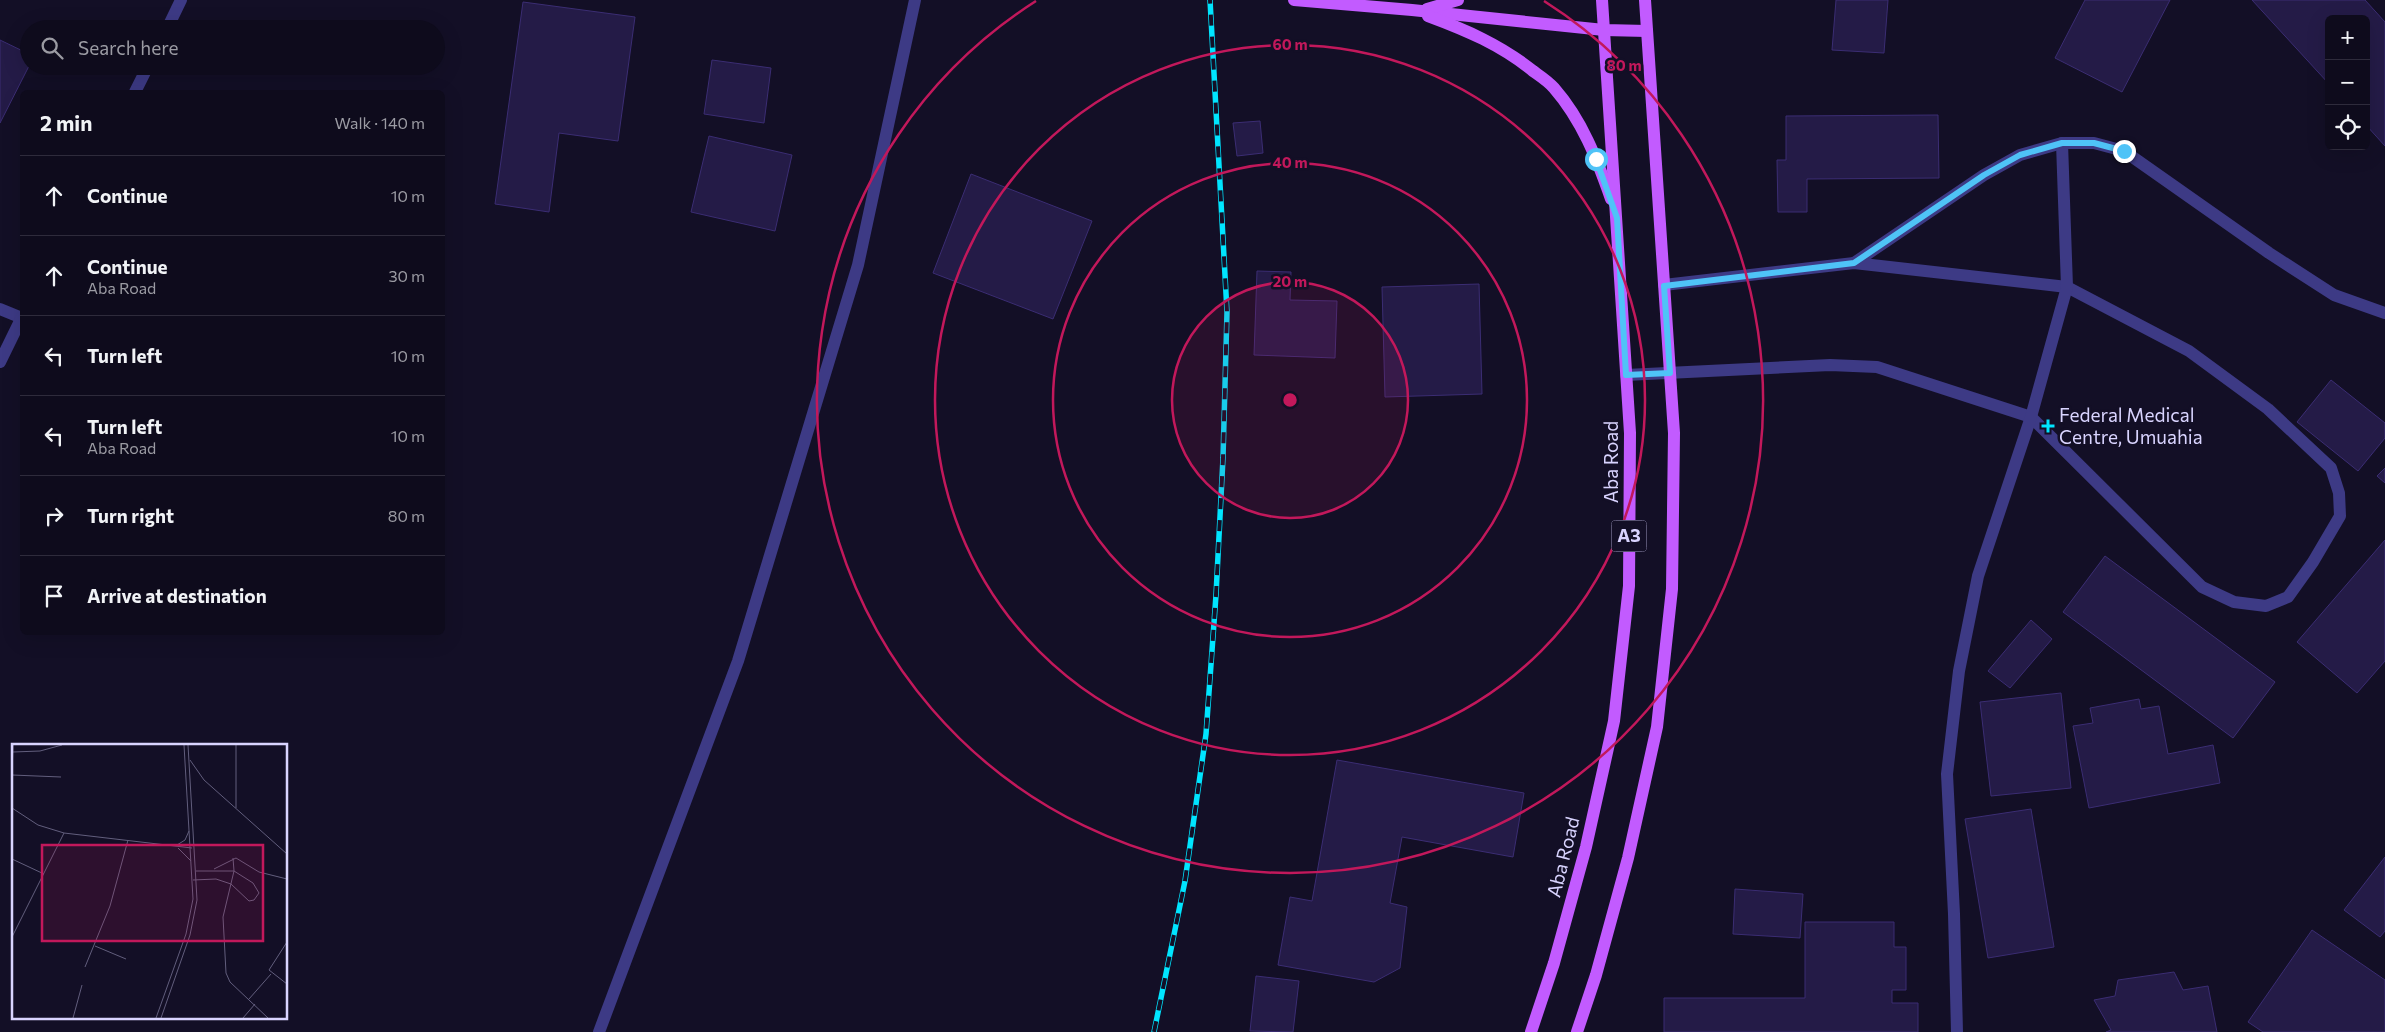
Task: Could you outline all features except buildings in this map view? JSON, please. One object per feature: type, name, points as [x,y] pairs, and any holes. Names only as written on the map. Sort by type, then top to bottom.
[{"type":"main road","points":[[1294,0],[1416,10],[1604,30],[1647,31],[1645,0]]},
{"type":"main road","points":[[1416,10],[1458,0]]},
{"type":"main road","name":"Aba Road","points":[[1531,1032],[1554,963],[1586,847],[1614,721],[1629,586],[1630,433],[1602,0]]},
{"type":"main road","points":[[1416,10],[1471,32],[1497,46],[1552,86],[1573,114],[1591,146],[1617,218]]},
{"type":"main road","name":"A3","points":[[1577,1032],[1596,975],[1628,858],[1657,728],[1672,589],[1674,433],[1647,31]]},
{"type":"street","points":[[171,20],[181,0]]},
{"type":"street","points":[[599,1032],[738,661],[858,264],[915,0]]},
{"type":"street","points":[[136,90],[144,75]]},
{"type":"street","points":[[1854,263],[1991,171],[2020,155],[2062,143],[2094,143],[2124,151],[2269,253],[2334,295],[2385,313]]},
{"type":"street","points":[[1956,1032],[1954,914],[1947,774],[1959,671],[1978,576],[2031,417],[2067,287],[2062,143]]},
{"type":"street","points":[[1626,375],[1830,365],[1877,367],[2031,417],[2202,587],[2234,602],[2266,606],[2288,597],[2313,562],[2340,516],[2339,493],[2331,468],[2268,409],[2189,352],[2067,287],[1854,263],[1664,286]]},
{"type":"street","points":[[0,309],[20,317]]},
{"type":"street","points":[[0,362],[20,322]]},
{"type":"railway","points":[[1154,1032],[1185,881],[1206,734],[1216,595],[1223,458],[1227,312],[1210,0]]},
{"type":"place","name":"Federal Medical Centre, Umuahia","points":[[2048,426]]},
{"type":"route","points":[[1596,159],[1617,218],[1626,375],[1670,373],[1664,286],[1854,263],[1984,175],[2020,155],[2062,143],[2094,143],[2124,151]]}]
